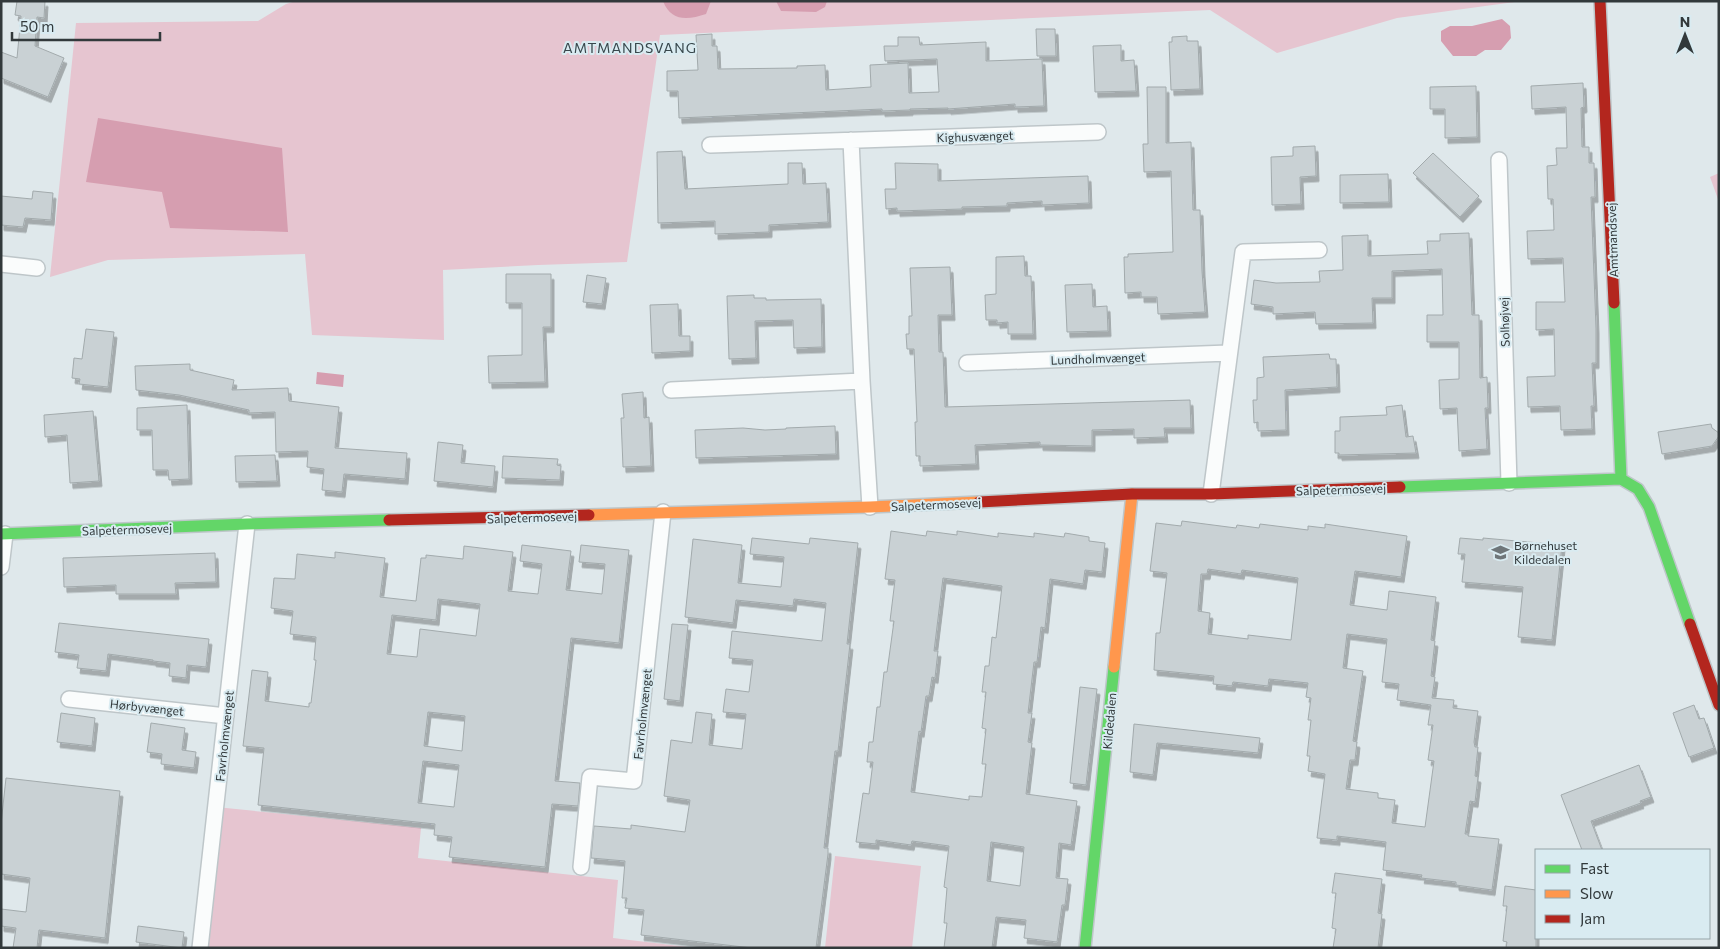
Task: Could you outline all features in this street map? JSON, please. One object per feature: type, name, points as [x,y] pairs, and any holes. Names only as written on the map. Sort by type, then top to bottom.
[{"type":"street","name":"Amtmandsvej","points":[[1600,1],[1611,215],[1620,479]]},
{"type":"street","name":"Kighusvænget","points":[[710,144],[1098,132]]},
{"type":"street","points":[[851,140],[870,507]]},
{"type":"street","name":"Solhøjvej","points":[[1499,160],[1510,483]]},
{"type":"street","points":[[1211,494],[1228,353],[1243,252],[1319,250]]},
{"type":"street","points":[[1,264],[38,268]]},
{"type":"street","name":"Lundholmvænget","points":[[967,363],[1228,353]]},
{"type":"street","points":[[671,390],[862,381]]},
{"type":"street","name":"Salpetermosevej","points":[[3,534],[247,524],[870,507],[1132,494],[1211,494],[1620,479]]},
{"type":"street","points":[[1620,479],[1638,489],[1649,507],[1719,706]]},
{"type":"street","name":"Kildedalen","points":[[1085,948],[1132,494]]},
{"type":"street","name":"Favrholmvænget","points":[[581,867],[590,777],[634,781],[663,512]]},
{"type":"street","name":"Favrholmvænget","points":[[200,948],[247,524]]},
{"type":"street","points":[[1,567],[3,534]]},
{"type":"street","name":"Hørbyvænget","points":[[69,699],[226,716]]},
{"type":"shaded area","points":[[296,1],[1522,1],[1397,18],[1277,53],[1210,10],[660,35],[627,262],[443,270],[444,340],[312,335],[305,254],[108,260],[50,277],[76,23],[258,21],[286,4]]},
{"type":"shaded area","points":[[663,1],[711,1],[706,14],[681,18],[671,13]]},
{"type":"shaded area","points":[[776,1],[827,1],[825,7],[816,12],[781,11]]},
{"type":"shaded area","points":[[1502,19],[1510,26],[1511,38],[1501,50],[1485,50],[1476,56],[1453,56],[1441,41],[1441,31],[1450,26],[1472,26]]},
{"type":"shaded area","points":[[98,118],[282,148],[288,232],[170,228],[162,192],[86,182]]},
{"type":"shaded area","points":[[1719,173],[1719,202],[1710,177]]},
{"type":"shaded area","points":[[317,372],[344,375],[343,387],[316,384]]},
{"type":"shaded area","points":[[216,807],[421,828],[418,858],[618,880],[613,938],[696,948],[200,948]]},
{"type":"shaded area","points":[[835,856],[921,866],[912,948],[825,948]]},
{"type":"building","points":[[17,1],[45,1],[44,18],[37,17],[35,46],[64,58],[48,97],[1,78],[1,52],[17,58],[21,16],[15,15]]},
{"type":"building","points":[[1036,29],[1055,29],[1056,56],[1037,56]]},
{"type":"building","points":[[712,34],[712,46],[717,46],[718,69],[797,68],[797,66],[825,65],[826,90],[871,87],[870,65],[908,63],[909,93],[939,92],[937,59],[885,61],[884,46],[898,46],[898,37],[919,37],[920,45],[986,42],[986,61],[1042,59],[1044,106],[1015,107],[1015,104],[948,109],[882,111],[882,109],[679,118],[678,91],[667,91],[667,71],[698,70],[696,35]]},
{"type":"building","points":[[1187,36],[1187,41],[1198,41],[1200,89],[1171,90],[1169,42],[1172,42],[1172,37]]},
{"type":"building","points":[[1121,45],[1121,61],[1134,60],[1136,91],[1095,92],[1093,46]]},
{"type":"building","points":[[1583,83],[1584,107],[1581,108],[1582,147],[1589,147],[1589,163],[1594,163],[1595,197],[1591,197],[1596,328],[1596,363],[1592,363],[1594,406],[1591,406],[1592,429],[1561,430],[1560,406],[1528,407],[1527,377],[1555,376],[1554,329],[1536,330],[1536,302],[1565,302],[1563,258],[1528,259],[1527,231],[1554,230],[1553,199],[1548,199],[1547,166],[1557,165],[1556,148],[1567,148],[1566,107],[1532,109],[1531,86]]},
{"type":"building","points":[[1476,86],[1477,137],[1445,138],[1445,109],[1430,109],[1430,87]]},
{"type":"building","points":[[1147,87],[1166,87],[1166,143],[1191,142],[1193,210],[1200,210],[1205,312],[1158,314],[1157,297],[1141,297],[1141,292],[1125,293],[1124,257],[1128,257],[1128,254],[1173,252],[1171,171],[1144,172],[1143,144],[1148,144]]},
{"type":"building","points":[[1315,146],[1316,176],[1300,177],[1301,204],[1272,205],[1271,157],[1293,156],[1293,147]]},
{"type":"building","points":[[682,151],[685,189],[788,184],[788,163],[802,163],[803,184],[826,183],[828,222],[769,225],[769,232],[715,234],[715,221],[658,223],[657,152]]},
{"type":"building","points":[[1433,153],[1479,196],[1460,217],[1413,173]]},
{"type":"building","points":[[895,163],[938,164],[938,181],[1088,176],[1089,203],[1042,205],[1042,201],[1007,203],[1007,206],[962,207],[962,209],[897,211],[897,208],[886,209],[885,189],[896,189]]},
{"type":"building","points":[[1388,174],[1389,202],[1340,203],[1340,175]]},
{"type":"building","points":[[33,191],[53,193],[51,220],[25,218],[23,227],[1,225],[1,196],[32,199]]},
{"type":"building","points":[[1469,233],[1472,315],[1479,315],[1480,378],[1487,377],[1488,408],[1485,408],[1487,449],[1459,451],[1457,408],[1440,409],[1439,380],[1459,379],[1459,342],[1427,342],[1427,315],[1443,315],[1442,269],[1392,271],[1392,298],[1372,298],[1373,323],[1316,324],[1315,312],[1273,314],[1273,307],[1251,304],[1254,280],[1276,283],[1320,282],[1319,271],[1343,270],[1342,236],[1368,235],[1368,256],[1428,254],[1427,241],[1440,241],[1440,234]]},
{"type":"building","points":[[1024,256],[1025,276],[1031,276],[1033,334],[1008,334],[1008,322],[997,323],[997,320],[986,320],[985,295],[996,294],[996,257]]},
{"type":"building","points":[[950,267],[952,315],[938,315],[939,352],[943,352],[945,407],[1190,400],[1191,428],[1164,428],[1165,437],[1134,438],[1134,429],[1092,430],[1092,446],[1040,445],[1040,442],[975,445],[976,464],[920,466],[920,456],[916,456],[915,422],[917,422],[914,349],[907,349],[906,334],[909,334],[909,316],[912,316],[910,268]]},
{"type":"building","points":[[506,274],[551,274],[551,327],[543,327],[545,382],[489,383],[488,356],[522,355],[522,303],[506,303]]},
{"type":"building","points":[[587,275],[606,278],[602,304],[583,302]]},
{"type":"building","points":[[1092,284],[1093,307],[1107,306],[1108,331],[1067,332],[1065,285]]},
{"type":"building","points":[[754,295],[754,298],[766,298],[766,300],[821,299],[822,347],[794,348],[793,320],[755,321],[756,358],[729,359],[727,296]]},
{"type":"building","points":[[678,304],[679,336],[690,336],[690,351],[652,353],[650,305]]},
{"type":"building","points":[[86,329],[114,332],[108,387],[79,384],[80,379],[72,378],[74,358],[82,359]]},
{"type":"building","points":[[1329,354],[1330,359],[1336,359],[1337,387],[1285,390],[1286,430],[1258,431],[1258,422],[1254,423],[1253,400],[1257,400],[1257,378],[1264,377],[1263,357]]},
{"type":"building","points":[[190,364],[190,370],[234,380],[232,390],[288,388],[289,401],[339,407],[335,448],[407,453],[405,479],[344,474],[342,492],[322,490],[324,469],[307,467],[308,451],[276,452],[275,412],[249,413],[249,410],[179,395],[136,390],[135,366]]},
{"type":"building","points":[[643,392],[644,418],[649,417],[651,466],[623,467],[621,418],[624,418],[622,394]]},
{"type":"building","points":[[187,405],[189,479],[169,480],[168,470],[153,470],[152,430],[137,430],[137,408]]},
{"type":"building","points":[[1402,405],[1406,437],[1413,436],[1416,453],[1339,455],[1339,453],[1335,453],[1335,431],[1340,431],[1340,417],[1387,415],[1386,407]]},
{"type":"building","points":[[93,411],[99,481],[70,483],[67,435],[45,437],[44,415]]},
{"type":"building","points":[[1711,424],[1712,428],[1719,433],[1712,446],[1662,454],[1658,432]]},
{"type":"building","points":[[835,426],[836,454],[696,458],[695,430],[743,428],[765,430]]},
{"type":"building","points":[[438,442],[463,445],[461,463],[495,466],[493,487],[434,481]]},
{"type":"building","points":[[275,455],[277,481],[236,482],[235,456]]},
{"type":"building","points":[[503,456],[558,459],[557,465],[561,466],[560,480],[502,478]]},
{"type":"building","points":[[1182,521],[1236,528],[1237,525],[1259,528],[1260,524],[1308,530],[1308,526],[1325,528],[1325,524],[1407,536],[1401,577],[1355,571],[1350,605],[1387,610],[1389,591],[1436,597],[1431,640],[1435,641],[1431,676],[1435,677],[1432,698],[1454,700],[1453,708],[1478,711],[1474,742],[1475,747],[1478,747],[1475,776],[1478,777],[1475,802],[1470,801],[1465,834],[1468,834],[1468,836],[1499,839],[1492,890],[1456,885],[1456,882],[1421,878],[1422,875],[1383,870],[1386,842],[1337,836],[1337,840],[1317,838],[1325,774],[1308,771],[1310,756],[1307,756],[1311,720],[1308,720],[1311,698],[1306,697],[1308,683],[1269,679],[1268,686],[1233,682],[1232,686],[1213,684],[1214,676],[1154,670],[1156,633],[1160,633],[1167,573],[1150,571],[1156,523],[1181,526]],"holes":[[[1208,569],[1241,574],[1242,570],[1298,578],[1291,640],[1248,635],[1248,639],[1208,634],[1210,613],[1198,611],[1201,574],[1207,574]],[[1347,634],[1387,639],[1382,682],[1399,684],[1397,700],[1431,705],[1428,725],[1433,725],[1428,760],[1434,761],[1425,827],[1392,823],[1395,800],[1378,798],[1378,793],[1346,789],[1350,760],[1355,760],[1357,742],[1353,741],[1363,671],[1343,668]]]},
{"type":"building","points":[[891,531],[926,536],[927,531],[957,535],[957,531],[998,537],[998,533],[1034,537],[1034,533],[1064,537],[1065,533],[1089,537],[1089,541],[1105,543],[1102,572],[1085,570],[1083,584],[1050,579],[1045,628],[1041,627],[1037,662],[1034,662],[1028,713],[1032,713],[1028,742],[1032,743],[1026,794],[1077,801],[1071,845],[1059,843],[1056,878],[1068,879],[1065,905],[1062,905],[1057,942],[1024,938],[1026,920],[996,917],[992,948],[944,948],[947,923],[944,923],[947,888],[944,887],[949,846],[912,841],[911,845],[876,840],[876,844],[856,842],[863,793],[869,794],[873,762],[867,762],[869,742],[873,742],[877,707],[880,707],[884,672],[887,672],[894,621],[890,621],[895,580],[885,579]],"holes":[[[943,578],[1002,586],[996,638],[992,637],[989,666],[985,666],[982,692],[986,692],[982,728],[986,729],[982,764],[986,764],[982,797],[969,796],[969,800],[911,792],[919,731],[921,732],[926,696],[929,696],[932,677],[935,678],[938,651],[934,651]],[[991,842],[1024,847],[1020,886],[987,881]]]},
{"type":"building","points":[[752,538],[809,544],[810,538],[858,543],[847,644],[850,644],[838,751],[835,751],[824,848],[828,848],[828,854],[816,948],[752,948],[641,935],[644,910],[625,908],[627,898],[622,898],[625,861],[591,858],[594,826],[631,829],[631,825],[685,832],[690,800],[664,796],[671,740],[692,743],[696,712],[712,714],[709,745],[742,749],[746,714],[723,712],[726,689],[749,692],[753,660],[729,658],[732,631],[822,641],[826,603],[794,599],[793,606],[736,600],[733,623],[685,617],[693,539],[742,545],[738,583],[781,587],[784,557],[750,554]]},
{"type":"building","points":[[1460,538],[1483,540],[1483,538],[1562,545],[1552,640],[1518,637],[1523,587],[1462,582],[1465,554],[1458,554]]},
{"type":"building","points":[[522,545],[571,551],[566,590],[602,594],[605,564],[579,562],[581,545],[629,550],[619,643],[571,638],[555,781],[580,783],[578,806],[552,804],[545,867],[449,857],[452,837],[434,835],[435,824],[258,805],[264,748],[243,746],[252,670],[268,672],[265,701],[309,707],[309,703],[311,703],[316,660],[314,660],[316,637],[290,634],[293,611],[271,608],[274,578],[295,579],[297,554],[335,558],[335,552],[385,558],[380,597],[416,601],[421,558],[426,558],[426,555],[463,559],[464,546],[513,552],[508,591],[538,594],[542,564],[520,561]],"holes":[[[438,599],[480,604],[476,636],[420,629],[417,657],[387,654],[392,615],[436,620]],[[428,712],[465,716],[462,751],[424,746]],[[423,761],[459,765],[454,807],[418,803]]]},
{"type":"building","points":[[215,553],[216,582],[175,583],[176,594],[116,594],[116,585],[64,587],[63,558]]},
{"type":"building","points":[[59,623],[209,639],[206,667],[187,665],[186,678],[169,676],[170,663],[108,654],[106,671],[77,668],[79,655],[55,652]]},
{"type":"building","points":[[672,624],[688,625],[680,701],[664,699]]},
{"type":"building","points":[[1080,687],[1097,689],[1086,785],[1070,783]]},
{"type":"building","points":[[1694,705],[1699,719],[1704,718],[1714,748],[1689,757],[1673,713]]},
{"type":"building","points":[[61,713],[95,718],[92,746],[57,742]]},
{"type":"building","points":[[151,723],[185,728],[182,750],[196,752],[194,768],[161,764],[162,754],[147,752]]},
{"type":"building","points":[[1134,724],[1260,738],[1258,753],[1157,743],[1153,775],[1130,772]]},
{"type":"building","points":[[1639,765],[1651,797],[1640,801],[1641,803],[1591,821],[1602,849],[1582,849],[1561,795]]},
{"type":"building","points":[[6,778],[120,791],[105,938],[39,930],[37,948],[13,948],[16,928],[1,926],[1,909],[26,912],[30,878],[1,874],[1,824]]},
{"type":"building","points":[[1335,873],[1382,879],[1378,913],[1382,914],[1378,948],[1333,948],[1336,929],[1332,928],[1336,893],[1332,893]]},
{"type":"building","points":[[1505,886],[1535,890],[1536,948],[1506,948],[1507,942],[1503,941],[1507,906],[1503,906]]},
{"type":"building","points":[[138,926],[184,932],[182,948],[136,942]]},
{"type":"traffic: fast","points":[[1614,303],[1621,479]]},
{"type":"traffic: fast","points":[[1400,487],[1621,479],[1638,489],[1649,507],[1690,624]]},
{"type":"traffic: fast","points":[[1,534],[389,520]]},
{"type":"traffic: fast","points":[[1085,948],[1114,667]]},
{"type":"traffic: slow","points":[[1114,667],[1132,494]]},
{"type":"traffic: slow","points":[[589,515],[979,502]]},
{"type":"traffic: jam","points":[[1600,1],[1614,303]]},
{"type":"traffic: jam","points":[[979,502],[1132,494],[1211,494],[1400,487]]},
{"type":"traffic: jam","points":[[389,520],[589,515]]},
{"type":"traffic: jam","points":[[1690,624],[1719,705]]},
{"type":"place","name":"Børnehuset Kildedalen","points":[[1500,552]]},
{"type":"district","name":"AMTMANDSVANG","points":[[630,47]]}]
